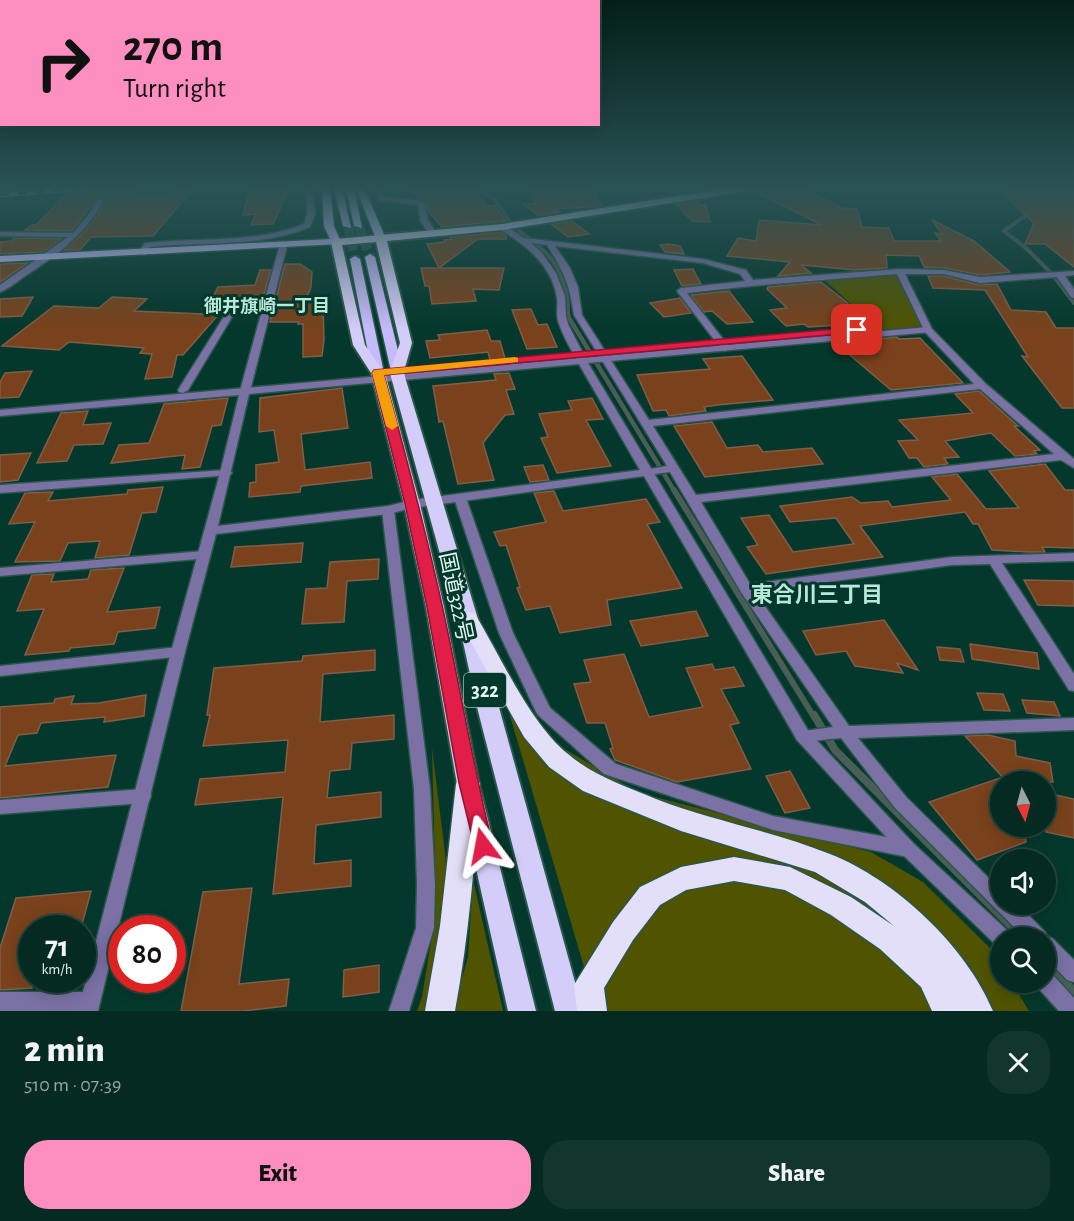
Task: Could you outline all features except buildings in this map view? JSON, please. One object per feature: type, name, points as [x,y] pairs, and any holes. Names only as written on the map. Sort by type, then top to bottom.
[{"type":"highway","points":[[336,242],[421,235]]},
{"type":"highway","points":[[381,239],[406,343],[388,375]]},
{"type":"highway","name":"国道322号","points":[[336,242],[358,345],[388,375],[422,503],[468,619],[495,734],[569,1011]]},
{"type":"highway","name":"国道322号","points":[[422,503],[435,607],[468,783],[522,1011]]},
{"type":"highway","points":[[468,619],[532,731],[558,760],[592,784],[690,823],[823,863],[875,893],[926,936],[961,978],[978,1011]]},
{"type":"highway","points":[[440,1011],[452,955],[460,890],[468,783]]},
{"type":"highway","points":[[592,1011],[589,985],[623,931],[650,896],[681,879],[734,869],[790,879],[841,906],[890,940],[931,977],[948,1011]]},
{"type":"main road","points":[[0,259],[336,242],[333,235]]},
{"type":"main road","points":[[379,235],[381,239]]},
{"type":"main road","points":[[370,257],[388,375]]},
{"type":"main road","points":[[355,259],[388,375]]},
{"type":"street","points":[[0,290],[73,235]]},
{"type":"street","points":[[142,253],[148,245],[167,242],[271,235]]},
{"type":"street","points":[[516,235],[540,254],[549,265],[561,298],[562,318],[582,358],[803,736],[908,849],[990,927]]},
{"type":"street","points":[[524,240],[703,261],[743,272],[751,283]]},
{"type":"street","points":[[550,244],[566,268],[574,287],[578,315],[693,499],[746,590],[845,732],[901,803],[990,891]]},
{"type":"street","points":[[0,1002],[89,1007],[283,246]]},
{"type":"street","points":[[900,271],[927,327],[982,386],[1074,465]]},
{"type":"street","points":[[723,345],[681,291],[900,271],[944,272],[980,280],[1074,273]]},
{"type":"street","points":[[1058,273],[1074,295]]},
{"type":"street","points":[[183,390],[234,307]]},
{"type":"street","points":[[0,413],[246,387],[927,327]]},
{"type":"street","points":[[645,424],[982,386]]},
{"type":"street","points":[[0,405],[246,387]]},
{"type":"street","points":[[693,499],[1064,456]]},
{"type":"street","points":[[210,531],[388,510],[422,503],[674,468]]},
{"type":"street","points":[[0,489],[226,473]]},
{"type":"street","points":[[460,498],[506,633],[544,712],[610,769],[773,823],[908,849]]},
{"type":"street","points":[[388,510],[422,789],[426,885],[425,928],[399,1011]]},
{"type":"street","points":[[0,572],[204,555]]},
{"type":"street","points":[[746,590],[952,561],[1074,557]]},
{"type":"street","points":[[993,559],[1038,633],[1074,686]]},
{"type":"street","points":[[0,670],[178,652]]},
{"type":"street","points":[[803,736],[845,732],[1074,724]]},
{"type":"street","points":[[0,807],[143,796]]},
{"type":"street","points":[[1016,915],[1027,927]]},
{"type":"street","points":[[1056,955],[1074,973]]},
{"type":"street","points":[[1056,993],[1072,1011]]},
{"type":"shaded area","points":[[900,271],[927,328],[880,330],[821,277]]},
{"type":"shaded area","points":[[485,631],[523,701],[551,741],[639,793],[871,852],[923,882],[990,948],[990,993],[1018,993],[1029,1011],[597,1011]]},
{"type":"shaded area","points":[[432,748],[445,853],[448,907],[425,1011],[417,1011],[422,997],[436,911]]},
{"type":"shaded area","points":[[473,880],[503,1011],[453,1011],[468,957]]},
{"type":"waterway","points":[[524,235],[545,252],[556,266],[568,300],[570,319]]},
{"type":"waterway","points":[[1009,235],[1052,274],[1074,303]]},
{"type":"waterway","points":[[570,319],[675,492]]},
{"type":"waterway","points":[[674,490],[814,717]]},
{"type":"waterway","points":[[814,715],[835,750],[1012,927]]},
{"type":"waterway","points":[[1056,972],[1074,991]]},
{"type":"tunnel","points":[[350,235],[355,259]]},
{"type":"tunnel","points":[[362,235],[370,257]]},
{"type":"slow traffic","points":[[392,426],[378,373],[515,360]]},
{"type":"district","name":"御井旗崎一丁目","points":[[267,306]]},
{"type":"district","name":"東合川三丁目","points":[[817,594]]},
{"type":"route","points":[[483,846],[468,783],[435,607],[412,504],[378,373],[857,330]]}]
